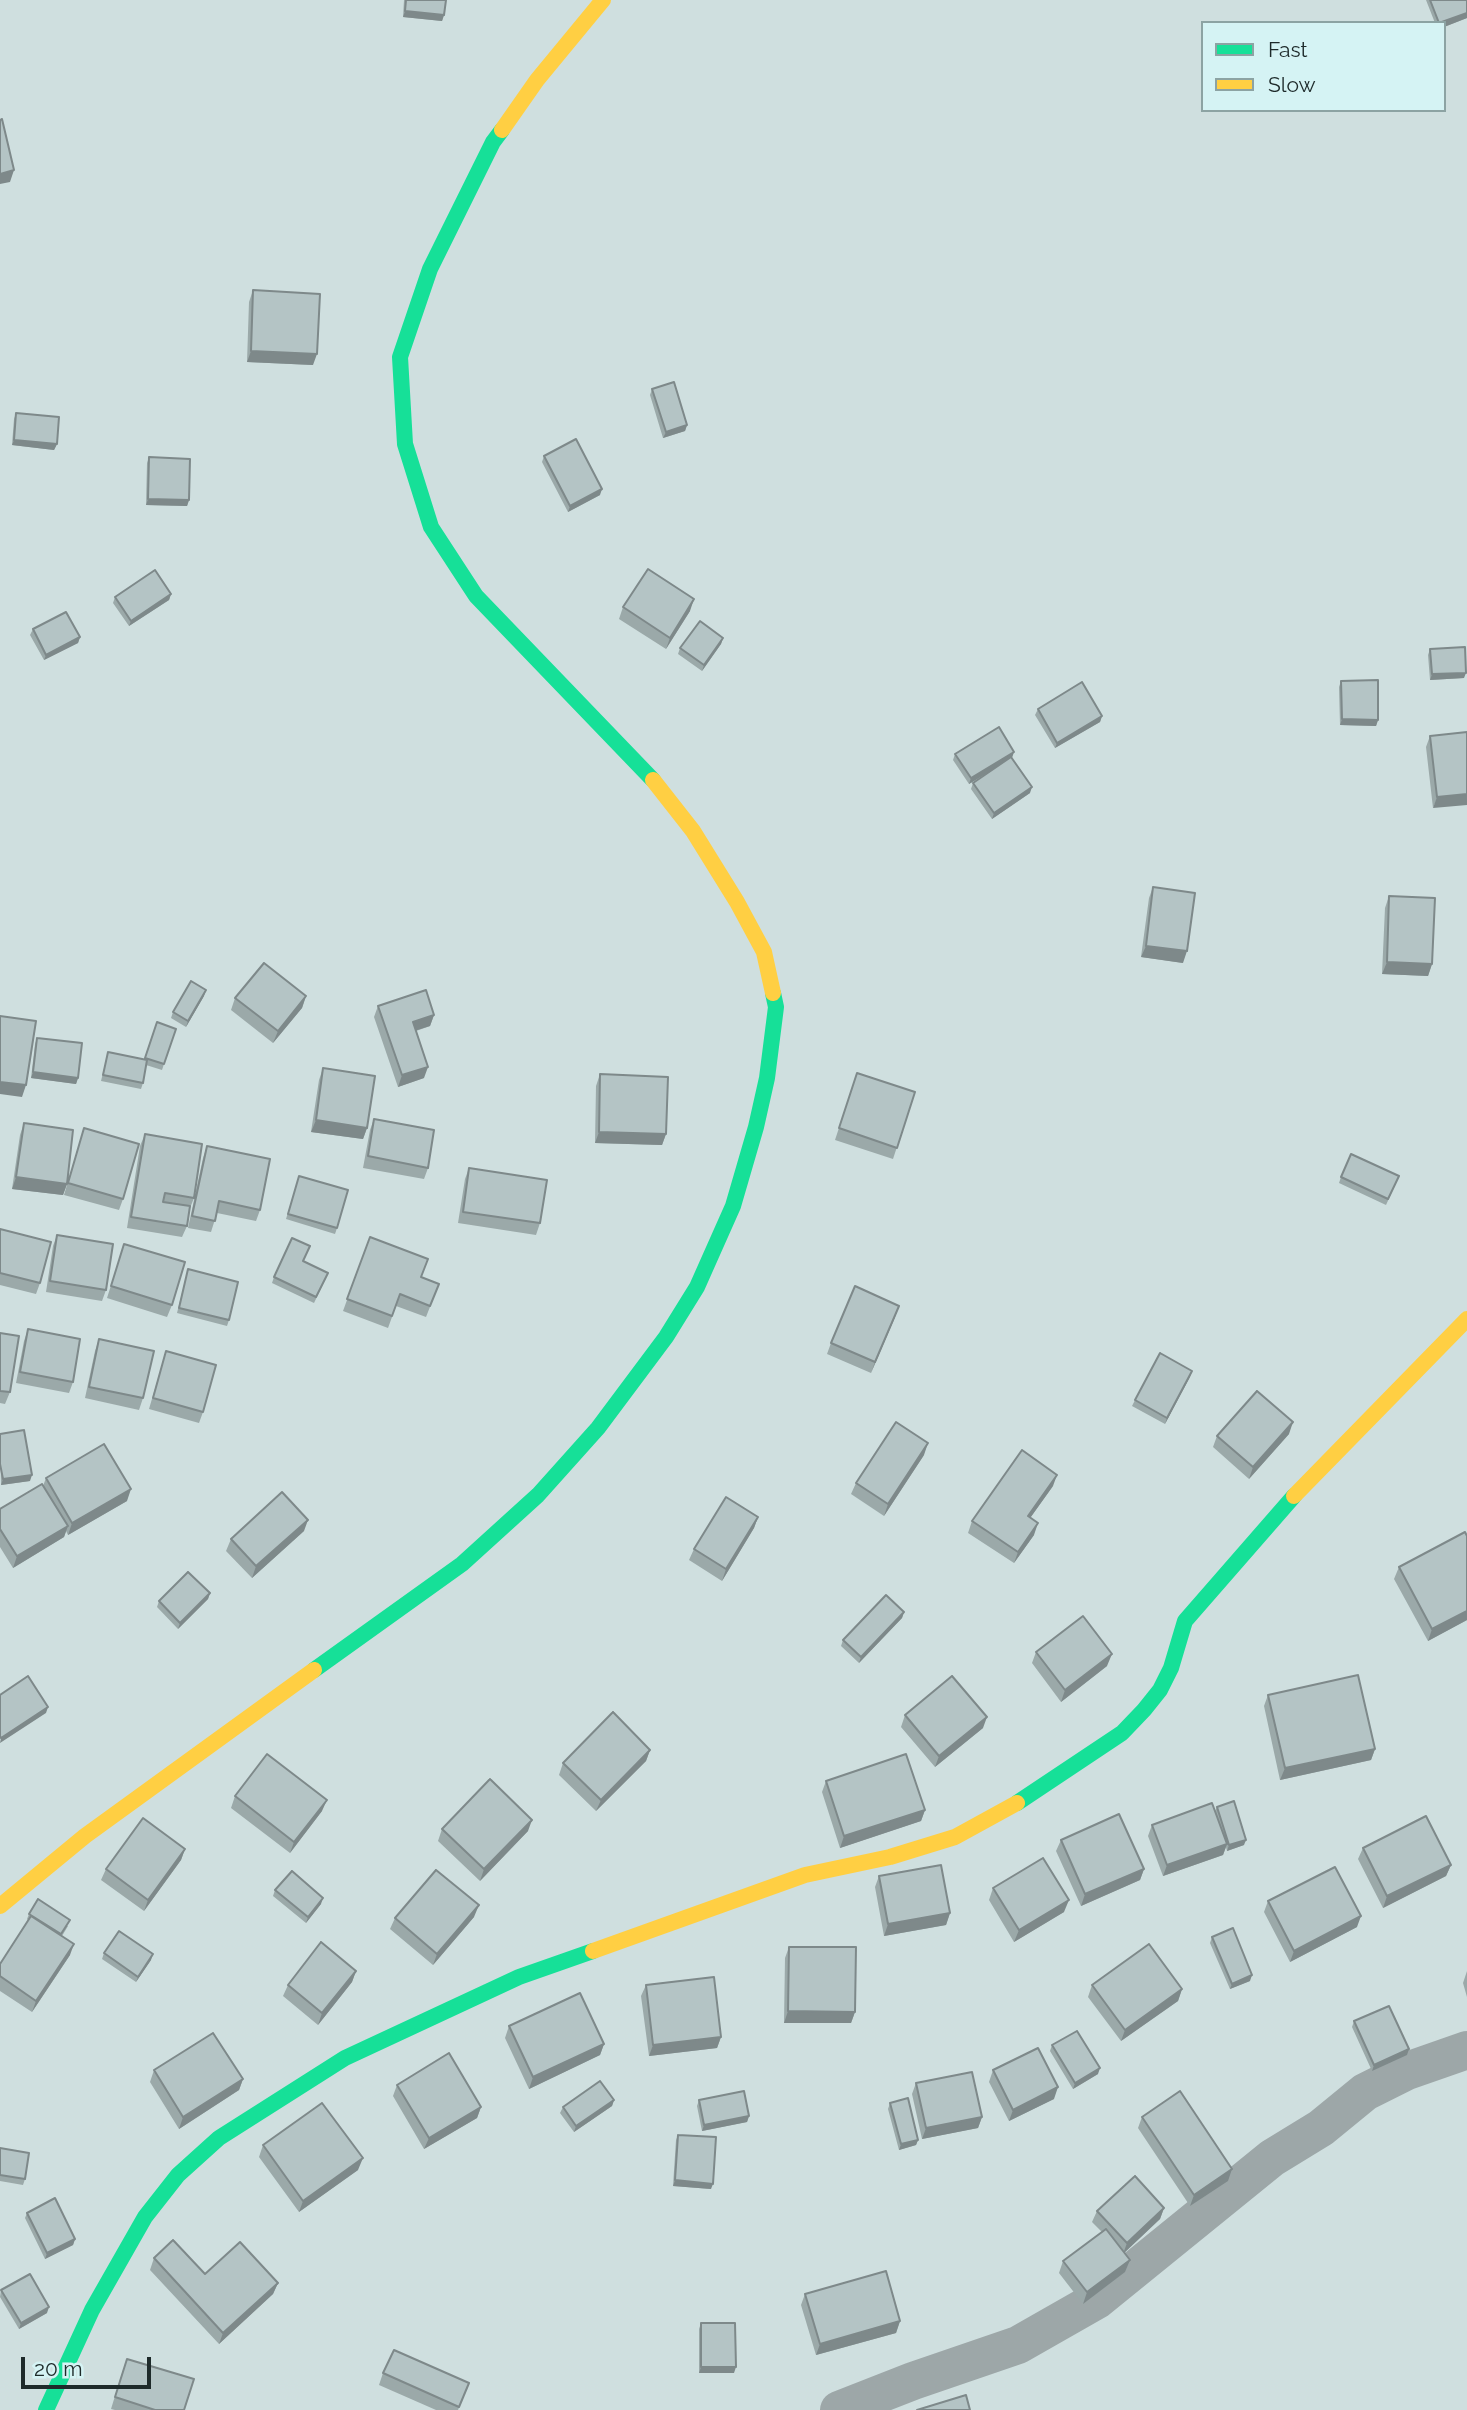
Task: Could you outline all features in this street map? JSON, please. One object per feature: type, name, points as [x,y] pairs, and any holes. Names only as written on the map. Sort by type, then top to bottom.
[{"type":"main road","points":[[0,1906],[85,1836],[462,1564],[538,1495],[598,1428],[666,1337],[697,1287],[733,1206],[756,1128],[767,1078],[775,1019],[776,1007],[764,952],[693,831],[654,781],[477,596],[431,527],[405,444],[400,357],[430,269],[493,142],[537,80],[603,0]]},
{"type":"main road","points":[[46,2410],[92,2310],[145,2217],[178,2175],[219,2138],[345,2058],[519,1977],[805,1875],[890,1857],[955,1837],[1013,1805],[1122,1732],[1160,1690],[1171,1668],[1185,1621],[1280,1510],[1467,1319]]},
{"type":"street","points":[[839,2410],[1018,2345],[1097,2300],[1272,2158],[1321,2128],[1365,2092],[1407,2071],[1467,2050]]},
{"type":"building","points":[[406,0],[446,0],[444,15],[405,11]]},
{"type":"building","points":[[1430,0],[1467,0],[1467,13],[1438,21]]},
{"type":"building","points":[[2,119],[14,170],[0,174],[0,120]]},
{"type":"building","points":[[253,290],[320,294],[317,354],[251,351]]},
{"type":"building","points":[[674,382],[687,425],[666,432],[652,389]]},
{"type":"building","points":[[16,413],[59,417],[57,444],[14,440]]},
{"type":"building","points":[[576,439],[602,489],[570,506],[544,456]]},
{"type":"building","points":[[149,457],[190,459],[189,500],[148,499]]},
{"type":"building","points":[[648,569],[694,599],[670,638],[623,607]]},
{"type":"building","points":[[155,570],[171,594],[131,621],[115,597]]},
{"type":"building","points":[[66,612],[80,637],[46,655],[33,629]]},
{"type":"building","points":[[700,621],[723,638],[704,665],[680,648]]},
{"type":"building","points":[[1465,647],[1466,673],[1432,674],[1430,649]]},
{"type":"building","points":[[1378,680],[1378,720],[1342,719],[1341,681]]},
{"type":"building","points":[[1082,682],[1102,716],[1057,743],[1038,709]]},
{"type":"building","points":[[999,727],[1014,752],[971,778],[955,754]]},
{"type":"building","points":[[1467,732],[1467,794],[1437,797],[1430,736]]},
{"type":"building","points":[[1011,757],[1032,787],[994,813],[973,783]]},
{"type":"building","points":[[1153,887],[1195,893],[1187,951],[1146,946]]},
{"type":"building","points":[[1389,896],[1435,898],[1432,964],[1387,962]]},
{"type":"building","points":[[264,963],[306,996],[278,1031],[235,998]]},
{"type":"building","points":[[191,981],[206,990],[188,1021],[173,1012]]},
{"type":"building","points":[[426,990],[434,1015],[413,1022],[428,1067],[402,1075],[378,1006]]},
{"type":"building","points":[[0,1016],[36,1021],[26,1085],[0,1082]]},
{"type":"building","points":[[157,1022],[176,1029],[164,1064],[145,1058]]},
{"type":"building","points":[[37,1038],[82,1043],[78,1078],[33,1072]]},
{"type":"building","points":[[108,1052],[147,1060],[143,1083],[103,1075]]},
{"type":"building","points":[[323,1068],[375,1076],[367,1128],[316,1120]]},
{"type":"building","points":[[857,1073],[915,1092],[897,1148],[839,1128]]},
{"type":"building","points":[[600,1074],[668,1077],[666,1134],[599,1132]]},
{"type":"building","points":[[374,1119],[434,1130],[428,1168],[368,1156]]},
{"type":"building","points":[[24,1123],[73,1130],[67,1184],[16,1177]]},
{"type":"building","points":[[84,1128],[139,1144],[123,1199],[68,1183]]},
{"type":"building","points":[[145,1134],[202,1144],[194,1198],[165,1193],[163,1202],[190,1206],[187,1226],[131,1217]]},
{"type":"building","points":[[207,1146],[270,1159],[260,1210],[219,1201],[215,1221],[192,1216]]},
{"type":"building","points":[[1351,1154],[1399,1176],[1388,1199],[1341,1177]]},
{"type":"building","points":[[469,1168],[547,1180],[540,1223],[463,1212]]},
{"type":"building","points":[[299,1176],[348,1190],[337,1228],[288,1214]]},
{"type":"building","points":[[0,1229],[51,1242],[40,1283],[0,1273]]},
{"type":"building","points":[[57,1235],[113,1244],[106,1290],[50,1281]]},
{"type":"building","points":[[370,1237],[428,1259],[421,1277],[439,1284],[430,1306],[400,1294],[392,1316],[347,1299]]},
{"type":"building","points":[[292,1238],[310,1246],[303,1261],[328,1273],[316,1297],[274,1277]]},
{"type":"building","points":[[124,1244],[185,1262],[172,1305],[111,1286]]},
{"type":"building","points":[[188,1269],[238,1282],[229,1320],[179,1308]]},
{"type":"building","points":[[855,1286],[899,1306],[875,1362],[831,1343]]},
{"type":"building","points":[[28,1329],[80,1339],[73,1382],[20,1372]]},
{"type":"building","points":[[0,1333],[19,1336],[10,1392],[0,1391]]},
{"type":"building","points":[[99,1339],[154,1351],[143,1398],[89,1387]]},
{"type":"building","points":[[166,1351],[216,1365],[203,1412],[153,1398]]},
{"type":"building","points":[[1160,1353],[1192,1371],[1167,1418],[1135,1400]]},
{"type":"building","points":[[1257,1391],[1293,1422],[1253,1467],[1217,1436]]},
{"type":"building","points":[[896,1422],[928,1443],[888,1504],[856,1483]]},
{"type":"building","points":[[24,1430],[32,1475],[3,1479],[0,1434]]},
{"type":"building","points":[[104,1444],[131,1489],[72,1523],[46,1478]]},
{"type":"building","points":[[1022,1450],[1057,1475],[1028,1516],[1038,1523],[1018,1552],[972,1521]]},
{"type":"building","points":[[42,1484],[68,1526],[17,1556],[0,1529],[0,1509]]},
{"type":"building","points":[[282,1492],[308,1520],[256,1566],[231,1539]]},
{"type":"building","points":[[726,1497],[758,1517],[726,1569],[694,1549]]},
{"type":"building","points":[[1465,1532],[1467,1611],[1432,1629],[1399,1567]]},
{"type":"building","points":[[188,1572],[210,1593],[180,1623],[159,1601]]},
{"type":"building","points":[[886,1595],[904,1612],[861,1657],[843,1640]]},
{"type":"building","points":[[1083,1616],[1112,1654],[1065,1690],[1036,1652]]},
{"type":"building","points":[[1358,1675],[1375,1749],[1285,1768],[1268,1695]]},
{"type":"building","points":[[28,1676],[48,1707],[1,1738],[0,1695]]},
{"type":"building","points":[[952,1676],[987,1717],[939,1756],[905,1715]]},
{"type":"building","points":[[613,1712],[650,1750],[601,1800],[563,1763]]},
{"type":"building","points":[[267,1754],[327,1800],[294,1842],[235,1796]]},
{"type":"building","points":[[906,1754],[925,1810],[844,1836],[826,1781]]},
{"type":"building","points":[[490,1779],[532,1820],[484,1869],[442,1829]]},
{"type":"building","points":[[1234,1801],[1246,1840],[1229,1845],[1217,1807]]},
{"type":"building","points":[[1212,1803],[1227,1844],[1167,1865],[1152,1825]]},
{"type":"building","points":[[1119,1814],[1144,1869],[1085,1894],[1061,1840]]},
{"type":"building","points":[[1426,1816],[1451,1865],[1387,1896],[1363,1848]]},
{"type":"building","points":[[143,1818],[185,1849],[148,1900],[106,1869]]},
{"type":"building","points":[[1043,1858],[1069,1900],[1019,1930],[993,1888]]},
{"type":"building","points":[[941,1865],[950,1913],[888,1924],[879,1876]]},
{"type":"building","points":[[1335,1867],[1361,1916],[1294,1951],[1268,1901]]},
{"type":"building","points":[[436,1870],[479,1905],[437,1954],[395,1918]]},
{"type":"building","points":[[292,1871],[323,1898],[308,1917],[275,1890]]},
{"type":"building","points":[[38,1899],[70,1920],[61,1934],[29,1914]]},
{"type":"building","points":[[31,1916],[74,1944],[36,2001],[0,1976],[0,1964]]},
{"type":"building","points":[[1233,1928],[1252,1975],[1232,1984],[1212,1937]]},
{"type":"building","points":[[119,1931],[153,1954],[138,1977],[104,1953]]},
{"type":"building","points":[[321,1942],[356,1971],[322,2013],[288,1985]]},
{"type":"building","points":[[1149,1944],[1182,1989],[1125,2030],[1092,1985]]},
{"type":"building","points":[[789,1947],[856,1947],[855,2012],[788,2011]]},
{"type":"building","points":[[714,1977],[721,2037],[653,2045],[646,1985]]},
{"type":"building","points":[[580,1993],[604,2044],[533,2077],[509,2026]]},
{"type":"building","points":[[1389,2006],[1409,2049],[1374,2065],[1354,2021]]},
{"type":"building","points":[[1077,2031],[1100,2068],[1075,2083],[1052,2045]]},
{"type":"building","points":[[213,2033],[243,2079],[183,2117],[154,2070]]},
{"type":"building","points":[[1038,2048],[1058,2087],[1013,2110],[993,2070]]},
{"type":"building","points":[[449,2053],[481,2107],[429,2138],[397,2085]]},
{"type":"building","points":[[972,2072],[982,2117],[926,2128],[916,2083]]},
{"type":"building","points":[[600,2081],[614,2100],[576,2126],[563,2107]]},
{"type":"building","points":[[744,2091],[749,2116],[704,2125],[699,2100]]},
{"type":"building","points":[[1180,2091],[1232,2169],[1194,2195],[1142,2117]]},
{"type":"building","points":[[908,2098],[918,2140],[901,2144],[890,2103]]},
{"type":"building","points":[[322,2103],[363,2158],[303,2201],[263,2145]]},
{"type":"building","points":[[678,2135],[716,2137],[713,2184],[675,2180]]},
{"type":"building","points":[[0,2148],[29,2153],[25,2179],[0,2175]]},
{"type":"building","points":[[1135,2176],[1164,2208],[1127,2243],[1097,2211]]},
{"type":"building","points":[[55,2198],[75,2239],[47,2253],[27,2213]]},
{"type":"building","points":[[1106,2229],[1130,2260],[1087,2292],[1063,2261]]},
{"type":"building","points":[[173,2240],[205,2274],[240,2242],[278,2283],[223,2333],[154,2258]]},
{"type":"building","points":[[886,2271],[900,2321],[820,2344],[805,2294]]},
{"type":"building","points":[[30,2274],[49,2307],[21,2323],[1,2290]]},
{"type":"building","points":[[701,2323],[735,2323],[736,2367],[701,2367]]},
{"type":"building","points":[[394,2350],[469,2383],[459,2407],[383,2373]]},
{"type":"building","points":[[127,2359],[194,2379],[184,2410],[155,2410],[115,2397]]},
{"type":"building","points":[[966,2395],[970,2410],[917,2410]]},
{"type":"traffic: fast","points":[[502,130],[493,142],[430,269],[400,357],[405,444],[431,527],[476,596],[653,780]]},
{"type":"traffic: fast","points":[[314,1670],[462,1564],[538,1495],[598,1428],[666,1337],[697,1287],[733,1206],[767,1078],[776,1007],[773,993]]},
{"type":"traffic: fast","points":[[1017,1803],[1122,1733],[1144,1710],[1160,1690],[1171,1668],[1185,1621],[1294,1496]]},
{"type":"traffic: fast","points":[[46,2410],[92,2310],[145,2217],[178,2175],[219,2138],[345,2058],[519,1977],[593,1951]]},
{"type":"traffic: slow","points":[[502,130],[537,80],[603,0]]},
{"type":"traffic: slow","points":[[653,780],[693,831],[737,902],[764,952],[773,993]]},
{"type":"traffic: slow","points":[[1294,1496],[1467,1319]]},
{"type":"traffic: slow","points":[[0,1906],[85,1836],[314,1670]]},
{"type":"traffic: slow","points":[[593,1951],[805,1875],[890,1857],[955,1837],[1017,1803]]}]
